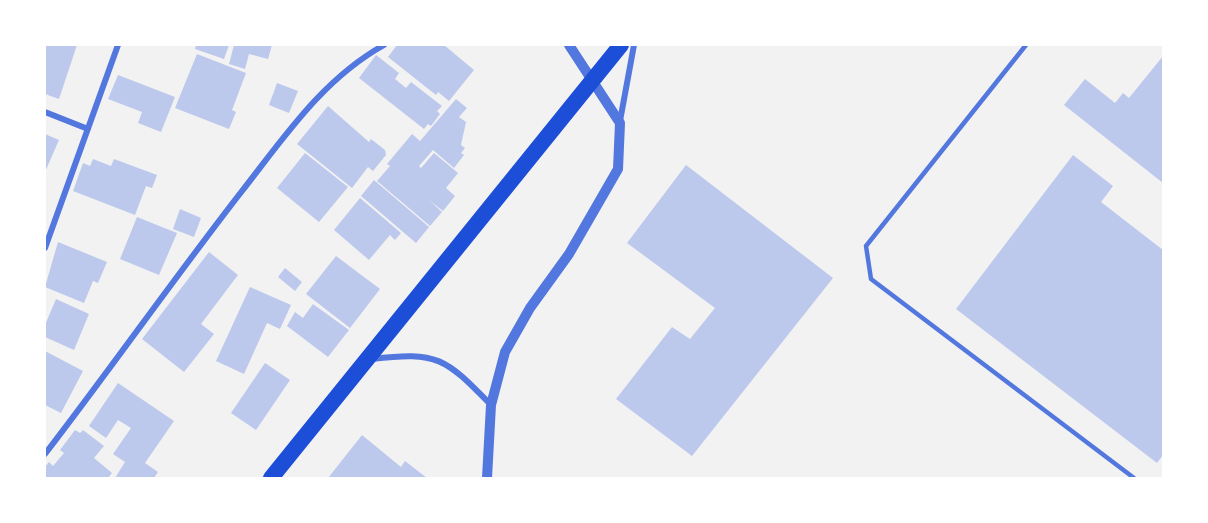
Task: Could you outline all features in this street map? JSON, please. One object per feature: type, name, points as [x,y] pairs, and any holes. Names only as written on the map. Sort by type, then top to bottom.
[{"type":"highway","points":[[271,478],[621,45]]},
{"type":"street","points":[[45,248],[118,45]]},
{"type":"street","points":[[45,454],[156,303],[317,95],[365,56],[384,45]]},
{"type":"street","points":[[569,45],[591,82],[620,123]]},
{"type":"street","points":[[487,478],[491,405],[505,352],[530,308],[569,254],[618,169],[620,123],[634,45]]},
{"type":"street","points":[[45,112],[87,129]]},
{"type":"street","points":[[368,359],[413,354],[446,362],[491,405]]},
{"type":"lane","points":[[1026,45],[867,246],[871,279],[1134,478]]},
{"type":"building","points":[[45,45],[77,45],[59,99],[45,94]]},
{"type":"building","points":[[196,45],[229,45],[224,59],[195,49]]},
{"type":"building","points":[[234,45],[272,45],[268,59],[249,54],[245,69],[229,64]]},
{"type":"building","points":[[397,45],[444,45],[474,70],[449,101],[438,92],[436,95],[388,57]]},
{"type":"building","points":[[197,54],[246,73],[232,110],[236,112],[229,129],[175,108]]},
{"type":"building","points":[[376,55],[399,73],[395,79],[406,88],[411,82],[442,106],[437,111],[440,114],[431,126],[428,124],[424,129],[359,78]]},
{"type":"building","points":[[1163,56],[1163,183],[1064,105],[1085,79],[1115,103],[1123,93],[1129,98]]},
{"type":"building","points":[[118,75],[175,97],[161,132],[138,123],[142,112],[108,99]]},
{"type":"building","points":[[277,83],[298,91],[289,113],[269,105]]},
{"type":"building","points":[[456,99],[467,108],[459,117],[466,122],[461,145],[465,148],[461,153],[464,155],[454,168],[433,150],[419,166],[421,168],[434,153],[458,173],[446,188],[455,196],[443,211],[429,200],[442,212],[430,226],[377,181],[390,166],[387,164],[412,134],[420,141]]},
{"type":"building","points":[[328,106],[369,142],[371,139],[385,150],[386,155],[373,171],[368,167],[352,188],[297,144]]},
{"type":"building","points":[[45,134],[59,140],[45,172]]},
{"type":"building","points":[[305,153],[348,187],[319,222],[277,188]]},
{"type":"building","points":[[1073,155],[1113,186],[1101,202],[1163,250],[1163,455],[1157,463],[956,309]]},
{"type":"building","points":[[93,159],[111,166],[114,159],[157,175],[152,188],[146,186],[135,215],[73,191],[83,163],[90,166]]},
{"type":"building","points":[[686,165],[833,278],[692,456],[616,399],[672,327],[690,339],[715,308],[627,243]]},
{"type":"building","points":[[374,180],[429,227],[416,243],[361,196]]},
{"type":"building","points":[[360,198],[401,233],[395,240],[390,235],[369,260],[334,230]]},
{"type":"building","points":[[180,209],[201,218],[194,237],[173,229]]},
{"type":"building","points":[[137,217],[177,233],[159,275],[120,259]]},
{"type":"building","points":[[58,242],[107,262],[98,283],[93,281],[84,303],[45,287]]},
{"type":"building","points":[[209,252],[238,275],[201,324],[214,334],[184,372],[142,339]]},
{"type":"building","points":[[336,256],[380,289],[350,328],[306,294]]},
{"type":"building","points":[[285,268],[302,282],[295,291],[278,277]]},
{"type":"building","points":[[250,287],[291,305],[280,329],[267,323],[244,374],[216,361]]},
{"type":"building","points":[[56,299],[89,314],[74,350],[45,337],[45,325]]},
{"type":"building","points":[[313,304],[349,330],[328,357],[287,326],[295,312],[303,318]]},
{"type":"building","points":[[45,351],[83,371],[61,413],[45,405]]},
{"type":"building","points":[[265,363],[290,380],[256,430],[231,413]]},
{"type":"building","points":[[118,383],[174,421],[145,463],[158,472],[154,478],[115,478],[125,462],[113,454],[131,428],[118,420],[106,438],[89,426]]},
{"type":"building","points":[[75,430],[80,433],[83,430],[104,446],[94,458],[112,473],[108,478],[45,478],[45,467],[49,462],[53,466],[64,453],[60,450]]},
{"type":"building","points":[[362,435],[401,467],[405,461],[427,478],[328,478]]}]
